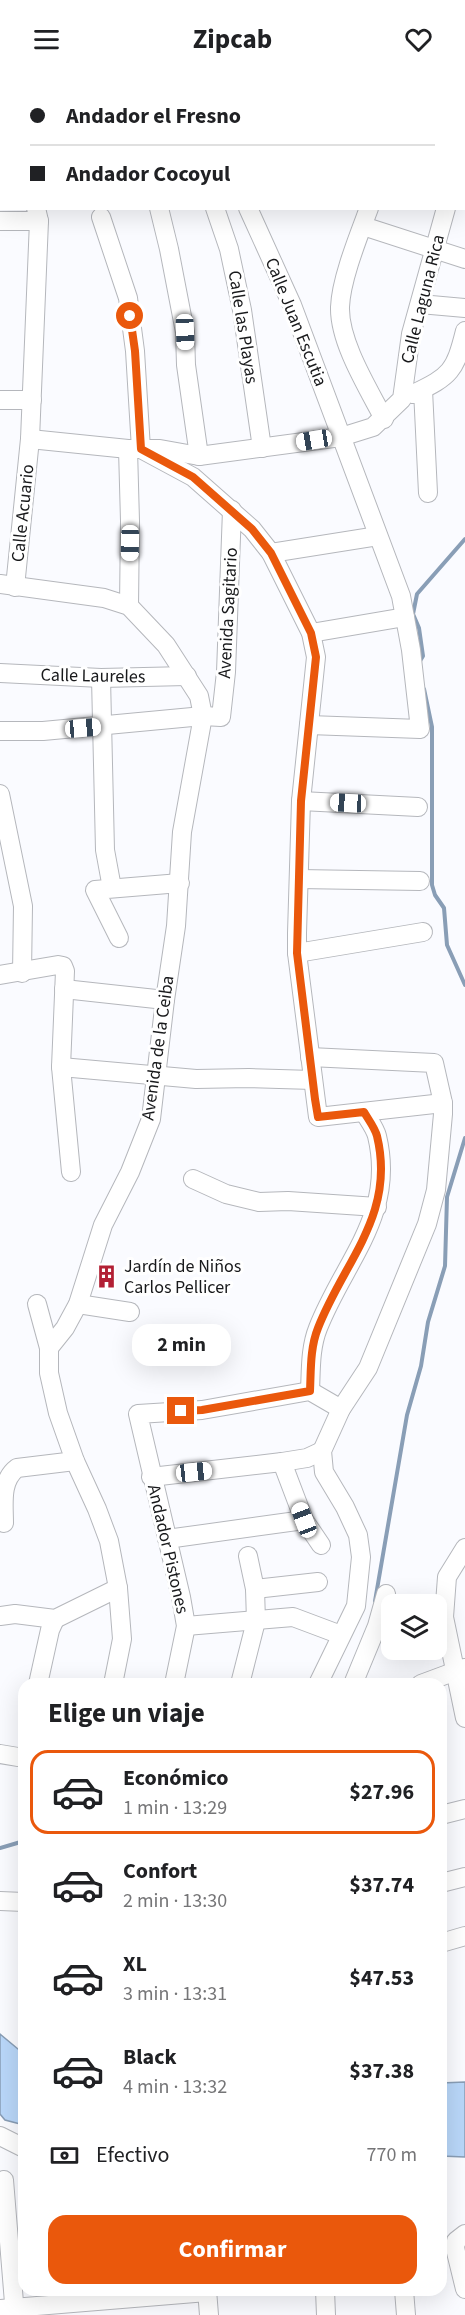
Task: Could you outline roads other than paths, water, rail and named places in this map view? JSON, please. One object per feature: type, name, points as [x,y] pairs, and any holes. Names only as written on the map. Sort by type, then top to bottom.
[{"type":"street","points":[[159,210],[185,332],[187,376],[199,456]]},
{"type":"street","name":"Calle las Playas","points":[[216,210],[229,249],[242,309],[262,448]]},
{"type":"street","name":"Calle Juan Escutia","points":[[249,210],[292,305],[401,596],[411,650],[420,729],[309,725]]},
{"type":"street","name":"Calle Laguna Rica","points":[[402,399],[411,334],[445,210]]},
{"type":"street","points":[[0,221],[37,215]]},
{"type":"street","name":"Calle Acuario","points":[[8,585],[30,439],[37,215]]},
{"type":"street","points":[[101,217],[128,298],[135,351],[135,449],[130,521],[129,606]]},
{"type":"street","points":[[384,419],[354,361],[341,320],[342,292],[366,217],[434,250],[465,259]]},
{"type":"street","points":[[420,304],[465,308]]},
{"type":"street","points":[[30,439],[135,449],[160,449],[199,456],[341,437],[373,427],[384,419],[402,399],[446,377],[462,359],[465,331]]},
{"type":"street","points":[[423,390],[428,493]]},
{"type":"street","points":[[0,400],[32,400]]},
{"type":"street","points":[[135,449],[193,477],[252,529],[271,553],[311,633],[316,657],[301,801],[297,953],[318,1117],[443,1102]]},
{"type":"street","name":"Avenida Sagitario","points":[[212,716],[226,672],[232,510]]},
{"type":"street","points":[[271,553],[378,537]]},
{"type":"street","points":[[0,731],[43,731],[212,716],[166,645],[129,606],[104,598],[8,585]]},
{"type":"street","points":[[311,633],[405,617]]},
{"type":"street","name":"Calle Laureles","points":[[0,673],[100,678],[187,676]]},
{"type":"street","points":[[100,678],[105,850],[103,889],[119,938]]},
{"type":"street","name":"Avenida de la Ceiba","points":[[49,1348],[65,1328],[78,1304],[103,1225],[130,1172],[151,1119],[176,926],[182,832],[212,716]]},
{"type":"street","points":[[0,794],[4,829],[23,906],[22,973]]},
{"type":"street","points":[[301,801],[418,807]]},
{"type":"street","points":[[300,879],[420,881]]},
{"type":"street","points":[[103,889],[180,883]]},
{"type":"street","points":[[297,953],[423,932]]},
{"type":"street","points":[[0,975],[58,965],[63,966],[65,971],[61,1067],[70,1172]]},
{"type":"street","points":[[64,989],[165,1000]]},
{"type":"street","points":[[310,1057],[434,1063],[443,1102],[436,1190],[427,1224],[368,1368],[341,1410],[322,1451],[324,1472],[345,1507],[360,1546],[361,1577],[356,1606],[321,1678]]},
{"type":"street","points":[[61,1067],[196,1080],[249,1078],[313,1080]]},
{"type":"street","points":[[341,1410],[310,1391],[312,1354],[317,1330],[334,1293],[358,1253],[377,1207],[380,1184],[377,1134],[364,1112]]},
{"type":"street","points":[[193,1179],[239,1198],[259,1202],[288,1201],[377,1207]]},
{"type":"street","points":[[37,1304],[49,1348],[49,1373],[58,1413],[75,1461],[109,1541],[118,1588],[122,1639],[114,1678]]},
{"type":"street","points":[[78,1304],[130,1312]]},
{"type":"street","name":"Andador Pistones","points":[[175,1678],[186,1626],[138,1414],[202,1410],[310,1391]]},
{"type":"street","points":[[151,1477],[282,1462],[307,1458],[322,1451]]},
{"type":"street","points":[[4,1522],[5,1482],[10,1473],[16,1468],[75,1461]]},
{"type":"street","points":[[282,1462],[304,1520],[321,1545]]},
{"type":"street","points":[[167,1539],[304,1520]]},
{"type":"street","points":[[465,1548],[447,1577],[444,1617],[460,1670],[465,1718]]},
{"type":"street","points":[[242,1678],[256,1621],[255,1589],[248,1556]]},
{"type":"street","points":[[255,1589],[318,1582]]},
{"type":"street","points":[[0,1616],[15,1614],[55,1619],[118,1588]]},
{"type":"street","points":[[355,1678],[381,1612]]},
{"type":"street","points":[[186,1626],[293,1617],[341,1635]]},
{"type":"street","points":[[39,1678],[50,1630],[55,1619]]},
{"type":"street","points":[[438,1678],[460,1670]]},
{"type":"street","points":[[0,1755],[18,1755]]},
{"type":"street","points":[[447,1814],[465,1809]]},
{"type":"street","points":[[447,1882],[465,1877]]},
{"type":"street","points":[[0,1901],[18,1902]]},
{"type":"street","points":[[447,1941],[465,1936]]},
{"type":"street","points":[[0,2136],[18,2145]]},
{"type":"street","points":[[4,2180],[11,2243],[10,2311],[79,2303],[141,2301],[174,2296]]},
{"type":"street","points":[[465,2234],[456,2241],[455,2248],[465,2289]]},
{"type":"street","points":[[207,2296],[209,2315]]},
{"type":"street","points":[[325,2296],[326,2315]]},
{"type":"street","points":[[404,2296],[406,2315]]},
{"type":"water","points":[[0,2034],[18,2049],[18,2123],[5,2120],[0,2114]]},
{"type":"water","points":[[465,2082],[465,2157],[447,2156],[447,2083]]},
{"type":"waterway","points":[[420,661],[423,656],[419,628],[413,614],[417,594],[465,539]]},
{"type":"waterway","points":[[424,689],[432,727],[432,885],[435,895],[444,908],[447,945],[465,985]]},
{"type":"waterway","points":[[375,1601],[407,1415],[421,1366],[428,1322],[445,1266],[447,1197],[465,1138]]},
{"type":"waterway","points":[[0,1848],[18,1843]]},
{"type":"place","name":"Jardín de Niños Carlos Pellicer","points":[[106,1276]]}]
